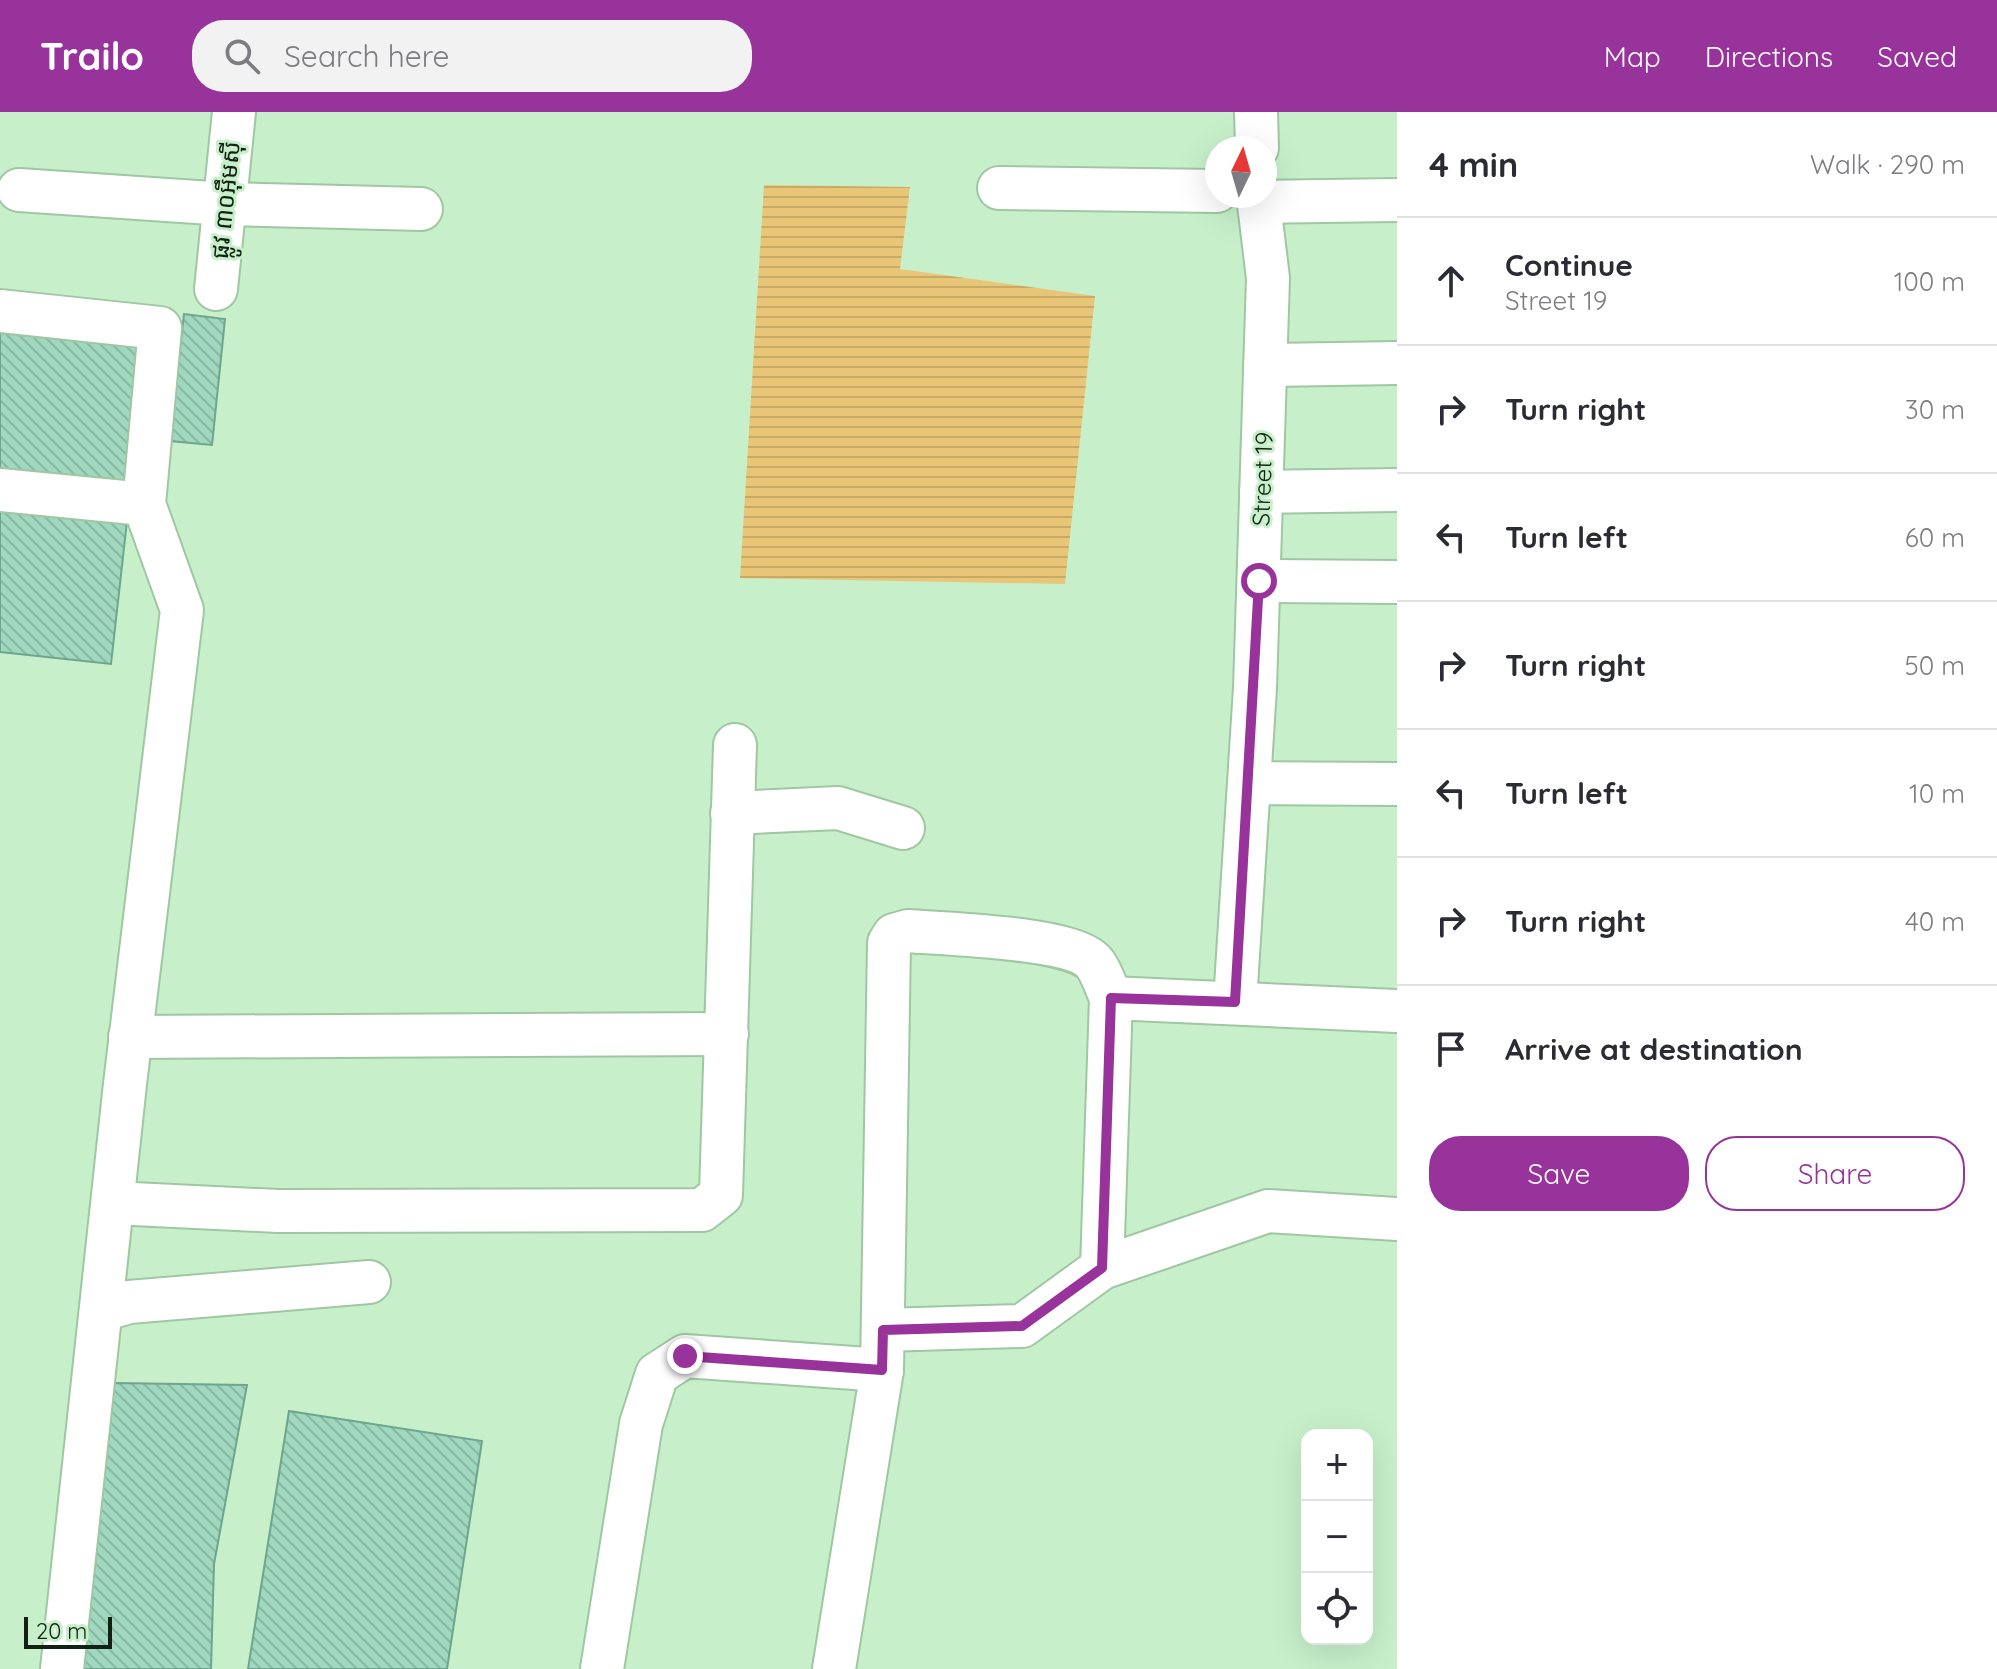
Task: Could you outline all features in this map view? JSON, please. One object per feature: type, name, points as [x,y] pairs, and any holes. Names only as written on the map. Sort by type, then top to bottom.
[{"type":"street","name":"ផ្លូវ ៣០អ៊ឹមស៊ី","points":[[216,289],[234,112]]},
{"type":"street","points":[[1256,112],[1257,136]]},
{"type":"street","points":[[999,188],[1205,191]]},
{"type":"street","points":[[19,190],[226,204],[421,209]]},
{"type":"street","points":[[1277,199],[1397,200]]},
{"type":"street","name":"Street 19","points":[[1235,1002],[1250,783],[1259,581],[1268,278],[1260,208]]},
{"type":"street","points":[[0,311],[160,328],[144,504],[182,610],[130,1037],[62,1669]]},
{"type":"street","points":[[1265,365],[1397,363]]},
{"type":"street","points":[[0,490],[144,504]]},
{"type":"street","points":[[1261,492],[1397,490]]},
{"type":"street","points":[[1259,581],[1397,582]]},
{"type":"street","points":[[113,1203],[278,1211],[702,1210],[721,1195],[735,745]]},
{"type":"street","points":[[1250,783],[1397,784]]},
{"type":"street","points":[[732,813],[838,808],[903,828]]},
{"type":"street","points":[[834,1669],[882,1350],[889,943],[894,935],[923,932],[1053,944],[1078,951],[1095,962],[1111,998],[1102,1268]]},
{"type":"street","points":[[1111,998],[1397,1011]]},
{"type":"street","points":[[130,1037],[727,1034]]},
{"type":"street","points":[[602,1669],[641,1424],[657,1374],[685,1356],[882,1350],[1022,1326],[1102,1268],[1268,1211],[1397,1219]]},
{"type":"street","points":[[102,1310],[129,1302],[369,1282]]},
{"type":"shaded area","points":[[764,185],[910,187],[900,269],[1095,296],[1065,584],[740,578]]},
{"type":"building","points":[[184,314],[225,319],[212,445],[170,441]]},
{"type":"building","points":[[0,329],[146,345],[130,486],[0,471]]},
{"type":"building","points":[[0,508],[127,521],[111,664],[0,652]]},
{"type":"building","points":[[114,1383],[247,1385],[214,1564],[211,1669],[81,1669]]},
{"type":"building","points":[[289,1411],[482,1441],[447,1669],[248,1669]]},
{"type":"route","points":[[685,1356],[882,1370],[883,1330],[1022,1326],[1102,1268],[1111,998],[1235,1002],[1250,783],[1259,581]]}]
